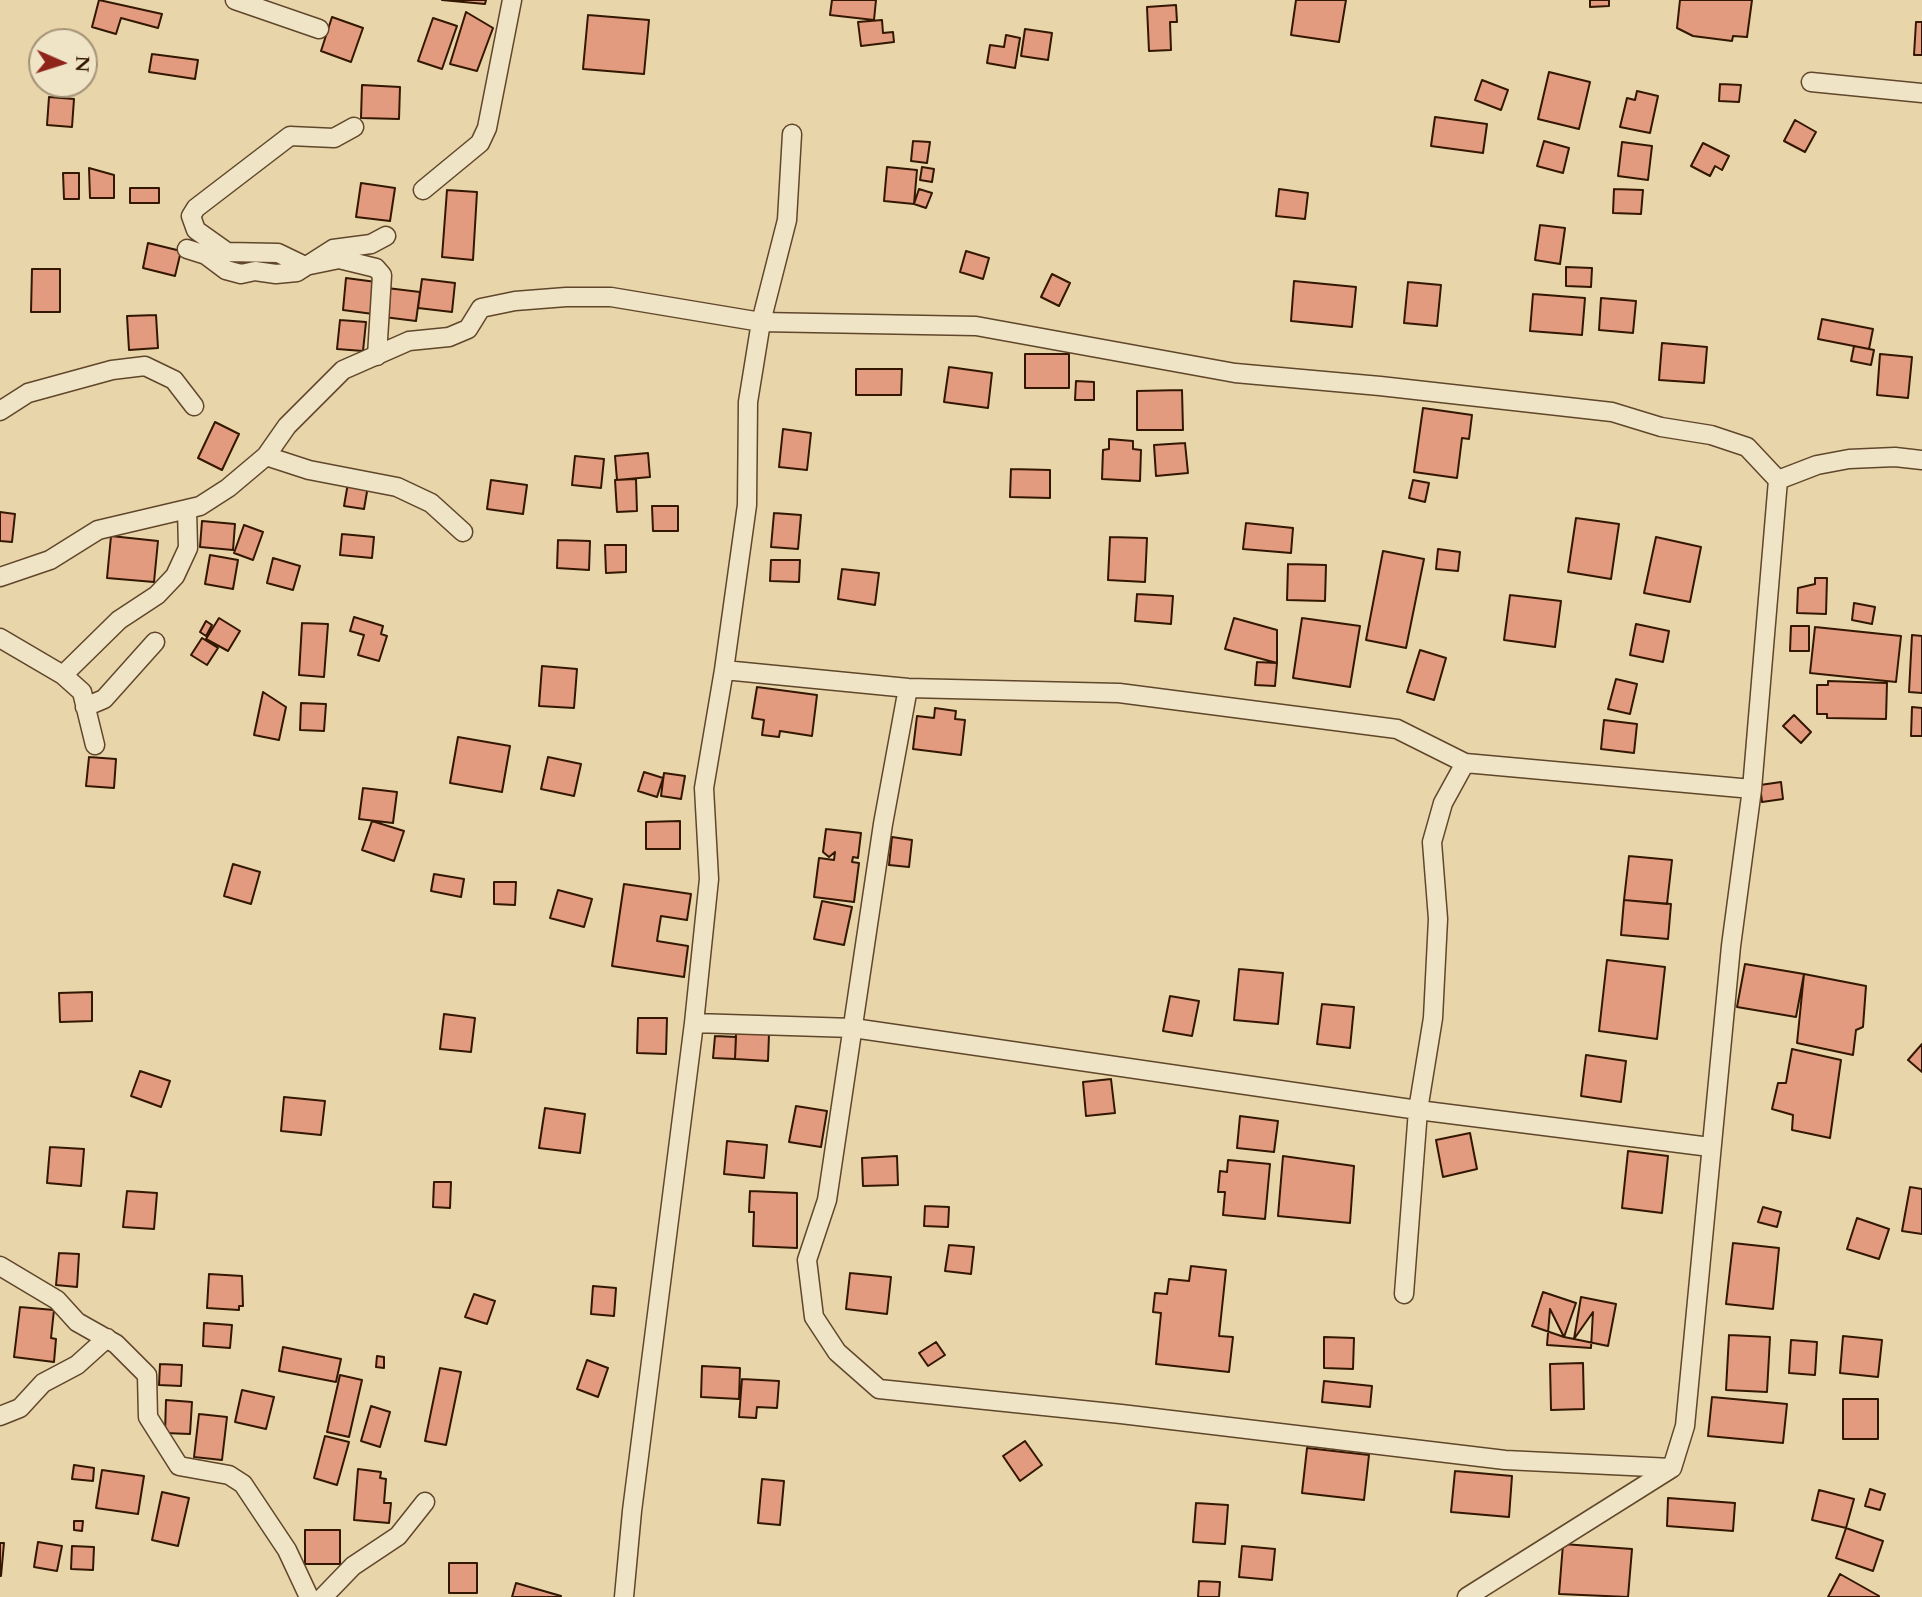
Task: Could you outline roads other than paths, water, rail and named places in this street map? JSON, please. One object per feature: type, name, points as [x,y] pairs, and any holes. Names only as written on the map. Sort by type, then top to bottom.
[{"type":"street","points":[[235,0],[319,29]]},
{"type":"street","points":[[423,190],[480,143],[493,102],[512,0]]},
{"type":"street","points":[[1811,82],[1922,93]]},
{"type":"street","points":[[354,127],[334,138],[290,136],[196,208],[191,216],[196,230],[227,252],[278,253],[305,265],[339,259],[365,263],[382,275],[377,356]]},
{"type":"street","points":[[624,1597],[632,1511],[694,1023],[709,879],[704,788],[747,505],[748,402],[761,322],[787,220],[792,134]]},
{"type":"street","points":[[187,249],[206,255],[215,265],[241,274],[297,271],[333,249],[371,244],[386,236]]},
{"type":"street","points":[[0,577],[50,560],[108,526],[200,506],[228,488],[266,456],[287,426],[343,370],[409,341],[449,337],[468,329],[481,308],[515,301],[611,296],[761,322],[976,326],[1235,373],[1612,412],[1661,427],[1711,435],[1747,447],[1778,480],[1752,789],[1742,845],[1710,1147],[1685,1426],[1672,1468],[1467,1597]]},
{"type":"street","points":[[0,411],[27,393],[112,370],[145,366],[174,380],[194,406]]},
{"type":"street","points":[[266,456],[309,470],[397,487],[431,503],[463,532]]},
{"type":"street","points":[[1778,480],[1817,465],[1849,459],[1895,457],[1922,460]]},
{"type":"street","points":[[63,675],[119,620],[157,595],[175,576],[188,548],[187,509]]},
{"type":"street","points":[[0,638],[63,675],[82,692],[95,745]]},
{"type":"street","points":[[85,706],[104,699],[155,642]]},
{"type":"street","points":[[724,670],[908,688],[1119,694],[1396,729],[1465,763],[1752,789]]},
{"type":"street","points":[[908,688],[883,824],[827,1200],[807,1259],[814,1317],[837,1353],[879,1389],[1121,1414],[1505,1460],[1672,1468]]},
{"type":"street","points":[[1404,1294],[1418,1110],[1433,1018],[1437,946],[1432,842],[1443,803],[1465,763]]},
{"type":"street","points":[[694,1023],[853,1028],[1418,1110],[1710,1147]]},
{"type":"street","points":[[0,1266],[57,1300],[77,1322],[107,1338],[147,1375],[148,1417],[179,1466],[229,1475],[243,1484],[287,1550],[309,1597]]},
{"type":"street","points":[[0,1416],[20,1408],[43,1384],[77,1365],[107,1338]]},
{"type":"street","points":[[323,1597],[353,1566],[398,1536],[425,1502]]}]
